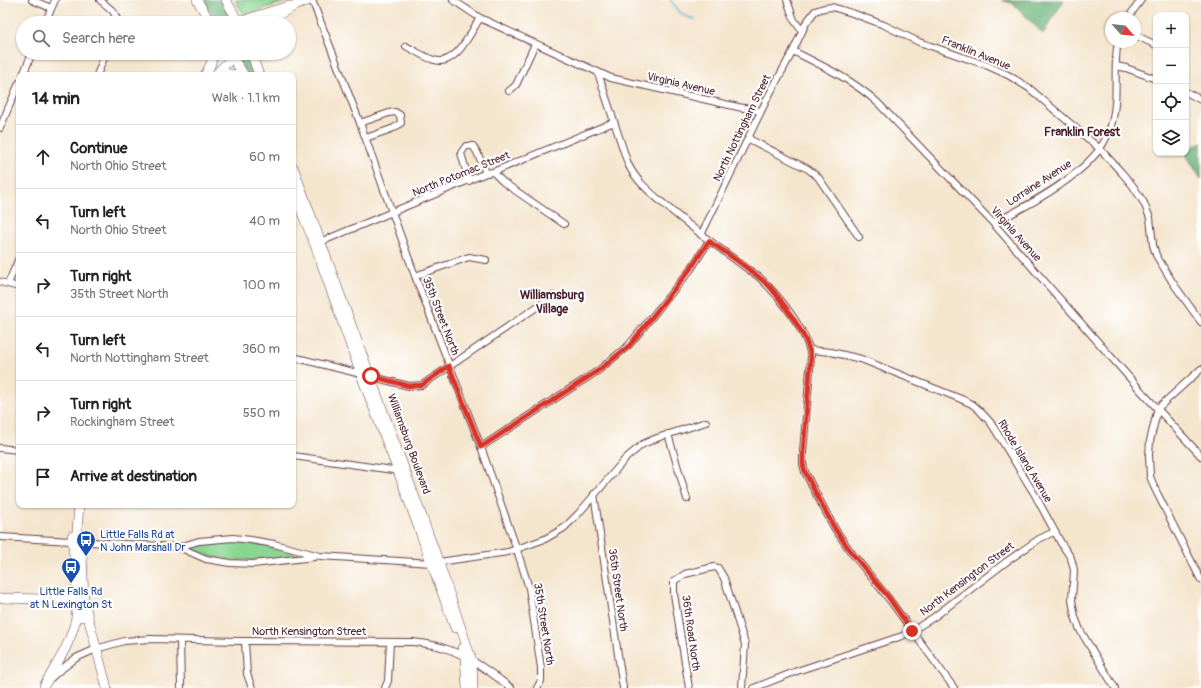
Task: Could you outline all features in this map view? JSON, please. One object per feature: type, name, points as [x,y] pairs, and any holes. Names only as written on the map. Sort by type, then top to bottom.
[{"type":"main road","points":[[197,0],[207,16]]},
{"type":"main road","points":[[226,0],[235,16]]},
{"type":"main road","points":[[256,16],[311,0]]},
{"type":"main road","points":[[276,16],[294,6]]},
{"type":"main road","points":[[206,72],[212,60]]},
{"type":"main road","points":[[218,72],[228,60]]},
{"type":"main road","points":[[235,60],[242,72]]},
{"type":"main road","points":[[254,60],[258,72]]},
{"type":"main road","name":"Williamsburg Boulevard","points":[[296,186],[298,199],[318,244],[371,376],[401,471]]},
{"type":"main road","name":"Williamsburg Boulevard","points":[[318,244],[361,374],[401,471],[469,658],[473,688]]},
{"type":"main road","points":[[44,687],[63,652],[76,620],[81,600],[82,555],[72,531],[74,508]]},
{"type":"main road","points":[[76,541],[79,508]]},
{"type":"main road","points":[[0,598],[81,600]]},
{"type":"main road","points":[[81,600],[94,650],[101,688]]},
{"type":"main road","points":[[94,650],[107,688]]},
{"type":"main road","name":"Williamsburg Boulevard","points":[[467,688],[469,658]]},
{"type":"street","points":[[32,0],[51,8]]},
{"type":"street","points":[[48,16],[55,0]]},
{"type":"street","points":[[100,0],[113,11],[116,16]]},
{"type":"street","name":"35th Street North","points":[[311,0],[366,138],[415,276],[481,447],[517,550],[529,588],[541,668],[541,681],[537,688]]},
{"type":"street","name":"Virginia Avenue","points":[[453,0],[480,18],[598,74],[622,82],[761,111]]},
{"type":"street","points":[[787,0],[794,20],[802,30]]},
{"type":"street","points":[[1132,12],[1141,0]]},
{"type":"street","name":"Franklin Avenue","points":[[802,30],[815,11],[824,8],[838,8],[884,25],[919,42],[986,65],[1008,75],[1028,88],[1100,149],[1126,177],[1144,203],[1150,218],[1153,245],[1156,255],[1201,322]]},
{"type":"street","points":[[406,46],[434,60],[444,61],[454,56],[466,41],[480,18]]},
{"type":"street","name":"North Nottingham Street","points":[[701,235],[781,71],[793,51],[802,30]]},
{"type":"street","points":[[1141,38],[1153,44]]},
{"type":"street","points":[[509,91],[516,85],[535,44]]},
{"type":"street","name":"Lorraine Avenue","points":[[993,223],[1012,214],[1068,179],[1092,159],[1100,149],[1108,133],[1114,113],[1116,48]]},
{"type":"street","name":"Virginia Avenue","points":[[793,51],[833,72],[869,95],[993,223],[1201,456]]},
{"type":"street","points":[[24,72],[29,60]]},
{"type":"street","points":[[98,72],[103,60]]},
{"type":"street","points":[[1116,66],[1153,78]]},
{"type":"street","points":[[598,74],[628,164],[634,176],[701,235],[759,277],[780,300],[802,333],[810,350],[811,358],[803,452],[805,472],[844,542],[889,598],[954,688]]},
{"type":"street","points":[[0,128],[16,91]]},
{"type":"street","points":[[1189,94],[1201,100]]},
{"type":"street","points":[[360,123],[389,113],[395,112],[400,115],[401,123],[394,128],[366,138]]},
{"type":"street","name":"North Potomac Street","points":[[318,244],[614,122]]},
{"type":"street","points":[[749,138],[808,169],[818,177],[859,237]]},
{"type":"street","points":[[469,181],[460,153],[466,146],[473,146],[486,174]]},
{"type":"street","points":[[493,172],[503,182],[564,224]]},
{"type":"street","points":[[481,447],[599,370],[629,346],[691,268],[709,241]]},
{"type":"street","points":[[415,276],[469,258],[486,260]]},
{"type":"street","points":[[8,284],[16,265]]},
{"type":"street","points":[[0,282],[16,285]]},
{"type":"street","points":[[296,358],[409,386],[422,385],[553,296]]},
{"type":"street","name":"Rhode Island Avenue","points":[[810,350],[842,354],[867,361],[955,397],[976,407],[986,417],[1035,495],[1054,532],[1070,556],[1073,564],[1074,577],[1072,600],[1075,617],[1080,630],[1115,688]]},
{"type":"street","points":[[1201,369],[1158,408],[1150,441],[1149,455],[1150,476],[1201,580]]},
{"type":"street","points":[[180,547],[206,559],[230,563],[253,564],[320,556],[435,563],[517,550],[545,539],[564,528],[579,513],[626,458],[643,444],[706,422]]},
{"type":"street","points":[[668,434],[687,500]]},
{"type":"street","points":[[0,448],[16,450]]},
{"type":"street","points":[[296,456],[401,471]]},
{"type":"street","name":"36th Street North","points":[[594,494],[623,688]]},
{"type":"street","name":"North Kensington Street","points":[[754,688],[797,671],[902,636],[912,631],[934,617],[1039,538],[1054,532]]},
{"type":"street","points":[[0,537],[180,547],[199,541],[232,538],[274,544],[320,556]]},
{"type":"street","name":"36th Road North","points":[[688,688],[674,594],[674,581],[685,574],[714,567],[718,568],[724,578],[745,644],[742,688]]},
{"type":"street","name":"North Kensington Street","points":[[44,687],[76,658],[107,645],[124,641],[150,639],[413,642],[440,647],[469,658],[511,688]]},
{"type":"street","points":[[180,640],[181,688]]},
{"type":"street","points":[[245,641],[247,674],[252,688]]},
{"type":"street","points":[[385,688],[388,681],[390,642]]},
{"type":"green space","points":[[202,0],[220,0],[229,16],[214,16]]},
{"type":"green space","points":[[235,0],[291,0],[247,14],[242,12]]},
{"type":"green space","points":[[1001,0],[1064,0],[1043,34],[1014,4]]},
{"type":"green space","points":[[238,60],[251,60],[255,72],[246,72]]},
{"type":"green space","points":[[1201,142],[1201,179],[1187,156],[1189,156],[1189,149]]},
{"type":"green space","points":[[232,541],[265,545],[296,554],[296,557],[257,560],[230,560],[205,555],[193,550],[193,545]]},
{"type":"waterway","points":[[670,0],[679,11],[687,17],[695,19]]},
{"type":"place","name":"Little Falls Rd at N John Marshall Dr","points":[[86,557]]},
{"type":"place","name":"Little Falls Rd at N Lexington St","points":[[71,584]]},
{"type":"district","name":"Franklin Forest","points":[[1082,132]]},
{"type":"district","name":"Williamsburg Village","points":[[552,302]]},
{"type":"route","points":[[371,376],[409,386],[422,385],[449,366],[481,447],[599,370],[629,346],[701,255],[709,241],[759,277],[769,287],[793,318],[808,344],[811,358],[803,452],[805,472],[835,529],[889,598],[912,631]]}]
